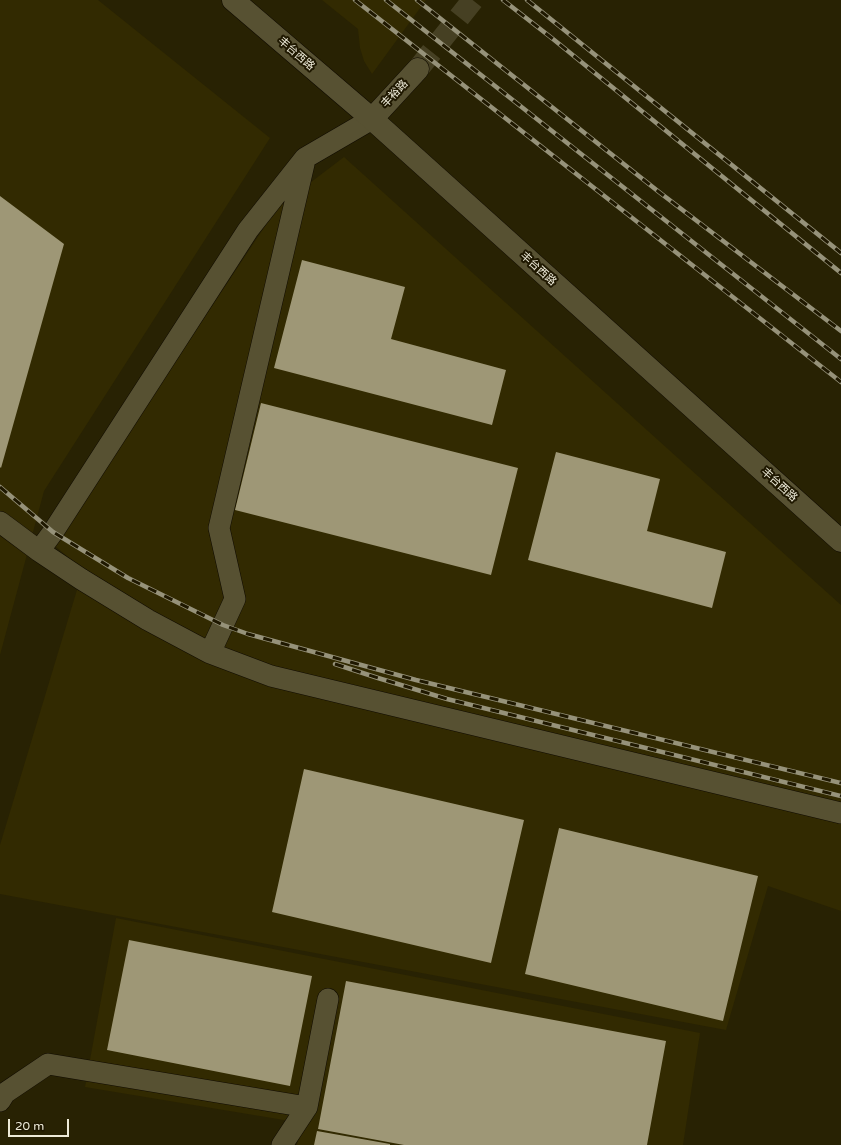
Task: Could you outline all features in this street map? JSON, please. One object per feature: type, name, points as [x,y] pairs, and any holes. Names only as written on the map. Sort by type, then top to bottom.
[{"type":"main road","name":"丰台西路","points":[[233,0],[372,119],[841,541]]},
{"type":"main road","name":"丰裕路","points":[[372,119],[418,69]]},
{"type":"street","points":[[39,552],[248,230],[305,158],[372,119]]},
{"type":"street","points":[[210,652],[235,599],[219,528],[305,158]]},
{"type":"street","points":[[0,522],[39,552],[148,620],[210,652],[270,676],[841,813]]},
{"type":"street","points":[[282,1145],[307,1107],[328,999]]},
{"type":"street","points":[[0,1101],[5,1093],[48,1064],[307,1107]]},
{"type":"shaded area","points":[[0,0],[98,0],[270,138],[44,491],[0,655]]},
{"type":"shaded area","points":[[322,0],[426,0],[372,74],[364,61],[360,48],[358,29]]},
{"type":"shaded area","points":[[344,157],[841,605],[841,911],[768,886],[726,1030],[0,894],[0,845],[83,570],[54,545],[277,208]]},
{"type":"shaded area","points":[[116,918],[700,1033],[683,1145],[297,1145],[302,1123],[85,1087]]},
{"type":"building","points":[[0,196],[64,244],[1,468],[0,467]]},
{"type":"building","points":[[302,260],[405,287],[391,339],[506,370],[492,425],[274,368]]},
{"type":"building","points":[[261,403],[518,468],[491,575],[235,510]]},
{"type":"building","points":[[556,452],[660,479],[647,531],[726,552],[712,608],[528,560]]},
{"type":"building","points":[[304,769],[524,820],[491,963],[272,912]]},
{"type":"building","points":[[559,828],[758,876],[723,1021],[525,974]]},
{"type":"building","points":[[129,940],[312,976],[290,1086],[107,1050]]},
{"type":"building","points":[[346,981],[666,1041],[647,1145],[404,1145],[318,1129]]},
{"type":"building","points":[[317,1131],[390,1144],[390,1145],[314,1145]]},
{"type":"tunnel","points":[[418,69],[473,0]]},
{"type":"railway","points":[[355,0],[841,382]]},
{"type":"railway","points":[[386,0],[841,359]]},
{"type":"railway","points":[[417,0],[659,192],[841,331]]},
{"type":"railway","points":[[503,0],[841,273]]},
{"type":"railway","points":[[527,0],[841,253]]},
{"type":"railway","points":[[0,487],[53,532],[128,578],[223,625],[248,634],[416,680],[841,783]]},
{"type":"railway","points":[[335,664],[447,699],[841,796]]}]
